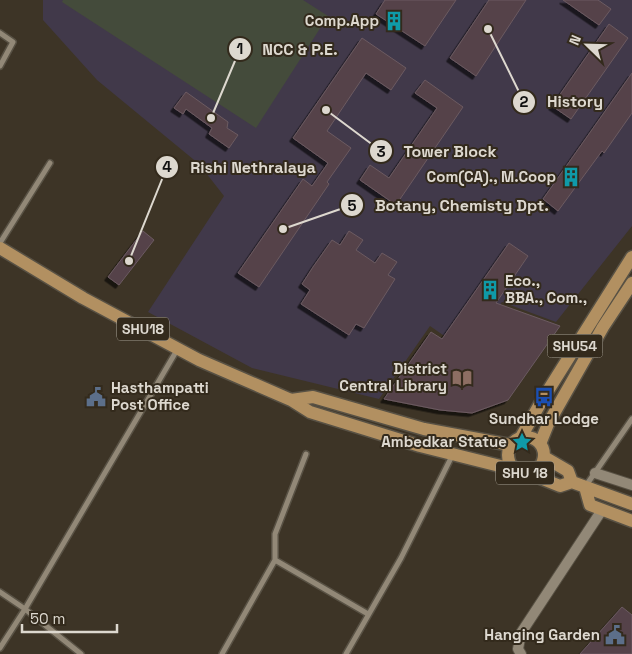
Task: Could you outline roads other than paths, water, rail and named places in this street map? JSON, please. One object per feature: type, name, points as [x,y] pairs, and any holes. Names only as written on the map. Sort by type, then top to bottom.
[{"type":"main road","name":"SHU18","points":[[0,248],[83,298],[199,360],[291,400],[313,397],[424,429],[511,445]]},
{"type":"main road","name":"SHU54","points":[[522,437],[532,415],[631,261]]},
{"type":"main road","name":"SHU54","points":[[540,444],[548,424],[603,327],[632,283]]},
{"type":"main road","points":[[291,400],[310,412],[420,446],[522,472],[560,486],[572,482],[632,504]]},
{"type":"main road","name":"SHU 18","points":[[522,437],[533,438],[544,451],[544,457],[539,468],[522,472],[509,462],[508,450],[511,445],[522,437]]},
{"type":"main road","points":[[544,457],[568,471],[572,482]]},
{"type":"main road","points":[[585,487],[590,505],[632,521]]},
{"type":"street","points":[[0,33],[13,42],[0,66]]},
{"type":"street","points":[[0,243],[50,163]]},
{"type":"street","points":[[0,648],[25,609],[178,348]]},
{"type":"street","points":[[585,487],[632,419]]},
{"type":"street","points":[[222,654],[275,560],[275,534],[306,454]]},
{"type":"street","points":[[346,654],[401,558],[453,454]]},
{"type":"street","points":[[595,473],[632,485]]},
{"type":"street","points":[[517,652],[521,633],[602,510]]},
{"type":"street","points":[[275,560],[368,614]]},
{"type":"street","points":[[0,592],[25,609],[82,654]]},
{"type":"place","name":"Comp.App","points":[[394,21]]},
{"type":"place","name":"History","points":[[488,29]]},
{"type":"place","name":"Tower Block","points":[[326,110]]},
{"type":"place","name":"NCC & P.E.","points":[[211,118]]},
{"type":"place","name":"Com(CA)., M.Coop","points":[[571,177]]},
{"type":"place","name":"Botany, Chemisty Dpt.","points":[[283,229]]},
{"type":"place","name":"Rishi Nethralaya","points":[[129,261]]},
{"type":"place","name":"Eco., BBA., Com.,","points":[[490,290]]},
{"type":"place","name":"District Central Library","points":[[462,378]]},
{"type":"place","name":"Hasthampatti Post Office","points":[[96,397]]},
{"type":"place","name":"Sundhar Lodge","points":[[544,397]]},
{"type":"place","name":"Ambedkar Statue","points":[[522,442]]},
{"type":"place","name":"Hanging Garden","points":[[615,635]]}]
